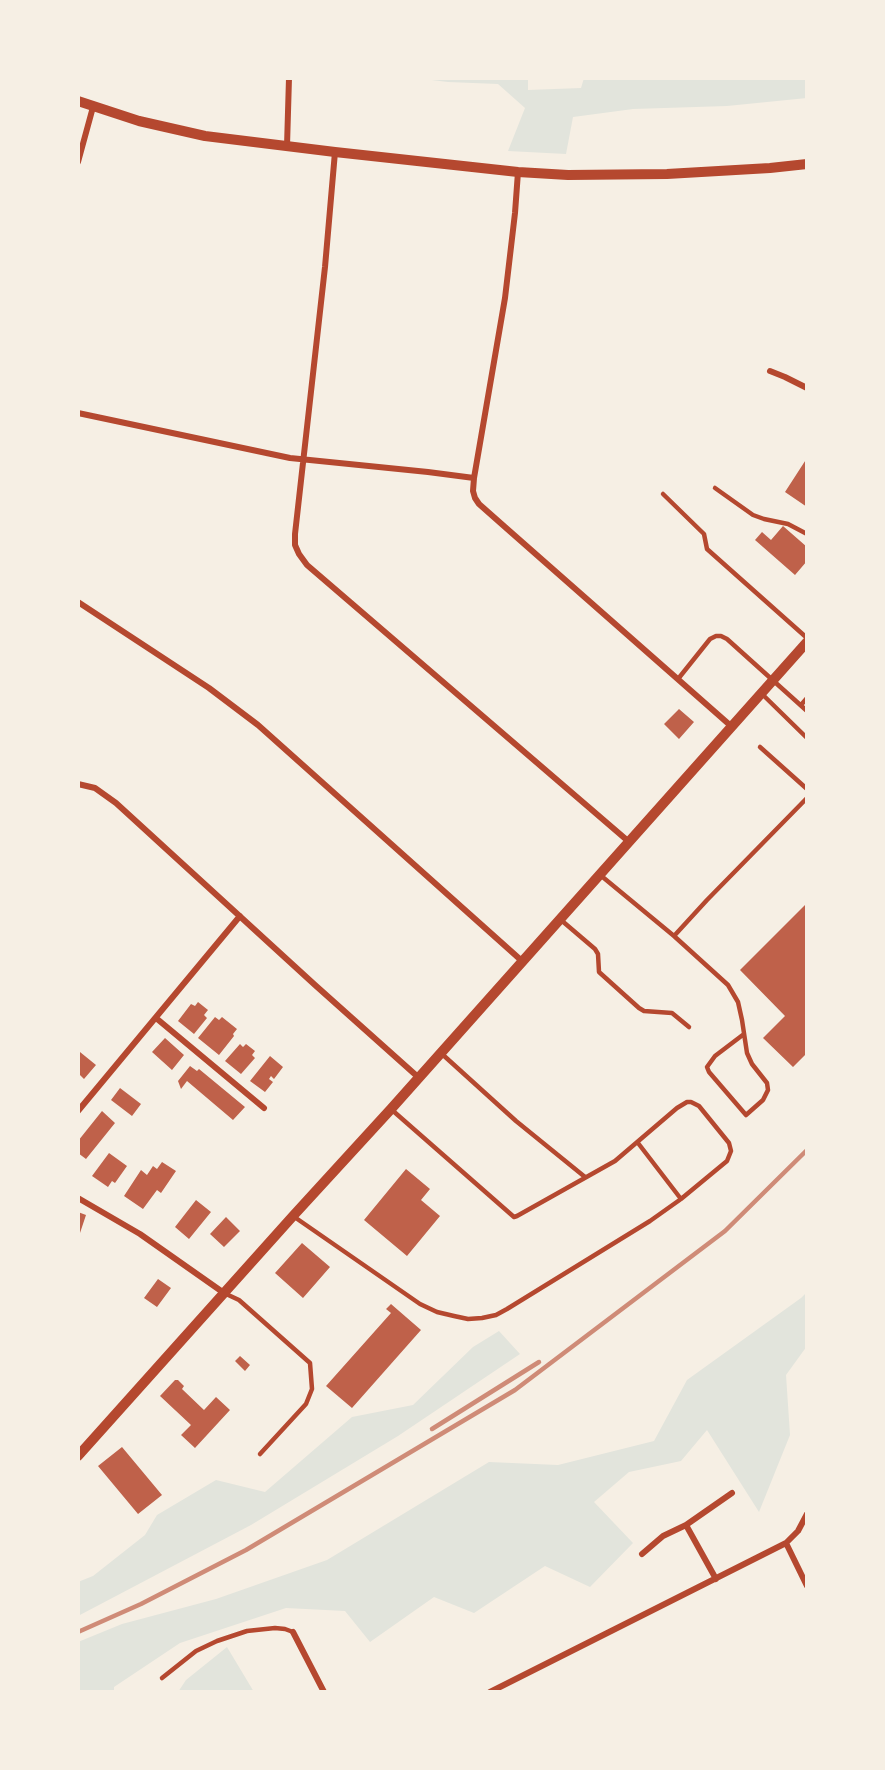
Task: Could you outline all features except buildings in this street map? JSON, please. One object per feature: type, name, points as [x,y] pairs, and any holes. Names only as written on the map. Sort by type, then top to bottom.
[{"type":"street","points":[[287,146],[289,78]]},
{"type":"street","points":[[78,101],[175,130],[235,140],[518,172],[568,175],[667,174],[807,164]]},
{"type":"street","points":[[78,162],[93,106]]},
{"type":"street","points":[[335,152],[325,267],[295,534],[295,545],[299,555],[628,841]]},
{"type":"street","points":[[518,172],[504,308],[474,478],[475,498],[479,504],[731,726]]},
{"type":"street","points":[[770,371],[807,388]]},
{"type":"street","points":[[78,412],[303,460],[474,478]]},
{"type":"street","points":[[78,602],[208,688],[258,725],[522,961]]},
{"type":"street","points":[[78,1456],[391,1109],[760,693],[803,654],[807,640]]},
{"type":"street","points":[[78,784],[95,788],[106,795],[418,1077]]},
{"type":"street","points":[[78,1111],[240,916]]},
{"type":"street","points":[[156,1018],[264,1108]]},
{"type":"street","points":[[78,1198],[140,1234],[224,1293]]},
{"type":"street","points":[[642,1554],[663,1536],[687,1525],[732,1493]]},
{"type":"street","points":[[490,1692],[786,1543],[798,1531],[807,1514]]},
{"type":"street","points":[[687,1525],[716,1579]]},
{"type":"street","points":[[786,1543],[807,1586]]},
{"type":"street","points":[[293,1632],[324,1692]]},
{"type":"lane","points":[[715,488],[753,515],[788,524],[807,534]]},
{"type":"lane","points":[[663,494],[704,534],[707,549],[807,640]]},
{"type":"lane","points":[[678,679],[710,639],[716,636],[727,639],[807,711]]},
{"type":"lane","points":[[760,693],[807,738]]},
{"type":"lane","points":[[801,705],[807,698]]},
{"type":"lane","points":[[760,747],[807,789]]},
{"type":"lane","points":[[674,936],[807,798]]},
{"type":"lane","points":[[599,874],[674,936],[728,985],[738,1002],[744,1034],[747,1053],[752,1064],[767,1083],[768,1090],[763,1100],[746,1115],[707,1067],[715,1056],[744,1034]]},
{"type":"lane","points":[[560,919],[595,949],[598,954],[599,972],[639,1008],[644,1011],[672,1013],[689,1027]]},
{"type":"lane","points":[[440,1053],[516,1121],[585,1177]]},
{"type":"lane","points":[[293,1216],[420,1304],[437,1312],[454,1316],[482,1318],[496,1315],[650,1221],[727,1161],[731,1151],[729,1143],[699,1106],[691,1102],[681,1104],[615,1161],[514,1216],[391,1109]]},
{"type":"lane","points":[[638,1143],[681,1199]]},
{"type":"lane","points":[[224,1293],[239,1300],[310,1363],[312,1389],[306,1404],[260,1454]]},
{"type":"lane","points":[[162,1678],[196,1651],[217,1641],[247,1631],[275,1628],[293,1632]]},
{"type":"shaded area","points":[[415,78],[528,78],[528,90],[581,88],[584,78],[807,78],[807,98],[727,106],[633,109],[573,117],[566,154],[508,151],[525,108],[498,84]]},
{"type":"shaded area","points":[[807,1292],[807,1346],[786,1375],[790,1435],[759,1512],[707,1430],[681,1461],[629,1472],[594,1502],[633,1543],[590,1587],[545,1566],[474,1613],[434,1597],[370,1642],[345,1611],[286,1608],[180,1643],[114,1687],[114,1692],[78,1692],[78,1642],[122,1624],[216,1599],[327,1560],[489,1462],[558,1465],[654,1441],[687,1380]]},
{"type":"shaded area","points":[[499,1331],[520,1354],[398,1436],[251,1525],[78,1616],[78,1582],[93,1576],[145,1535],[157,1515],[216,1480],[265,1492],[352,1417],[413,1405],[473,1347]]},
{"type":"shaded area","points":[[227,1647],[254,1692],[178,1692],[186,1680]]},
{"type":"railway","points":[[78,1632],[141,1604],[246,1550],[515,1390],[725,1231],[807,1150]]},
{"type":"railway","points":[[432,1429],[539,1362]]}]
